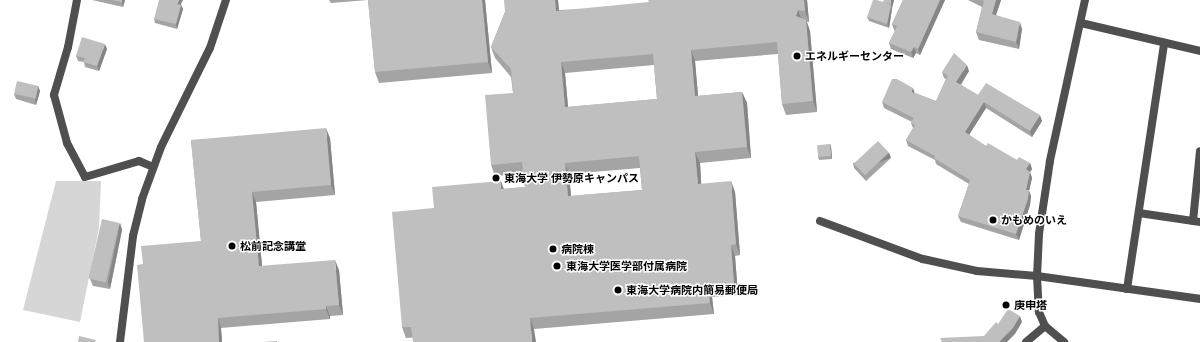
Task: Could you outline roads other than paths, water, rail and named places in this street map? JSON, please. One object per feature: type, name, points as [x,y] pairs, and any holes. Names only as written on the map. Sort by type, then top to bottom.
[{"type":"street","points":[[77,0],[68,47],[54,95],[67,143],[85,177],[139,161],[153,168]]},
{"type":"street","points":[[120,342],[133,236],[153,168],[202,66],[226,0]]},
{"type":"street","points":[[1064,342],[1045,326],[1038,308],[1037,276],[1040,229],[1050,161],[1085,0]]},
{"type":"street","points":[[1081,23],[1200,51]]},
{"type":"street","points":[[1127,289],[1164,43]]},
{"type":"street","points":[[1139,214],[1196,222],[1200,150]]},
{"type":"street","points":[[820,221],[923,259],[977,271],[1037,276],[1200,299]]},
{"type":"street","points":[[1026,342],[1045,326]]},
{"type":"place","name":"エネルギーセンター","points":[[797,56]]},
{"type":"place","name":"東海大学 伊勢原キャンパス","points":[[496,178]]},
{"type":"place","name":"かもめのいえ","points":[[993,220]]},
{"type":"place","name":"松前記念講堂","points":[[232,246]]},
{"type":"place","name":"病院棟","points":[[553,249]]},
{"type":"place","name":"東海大学医学部付属病院","points":[[557,266]]},
{"type":"place","name":"東海大学病院内簡易郵便局","points":[[618,290]]},
{"type":"place","name":"庚申塔","points":[[1006,305]]}]
